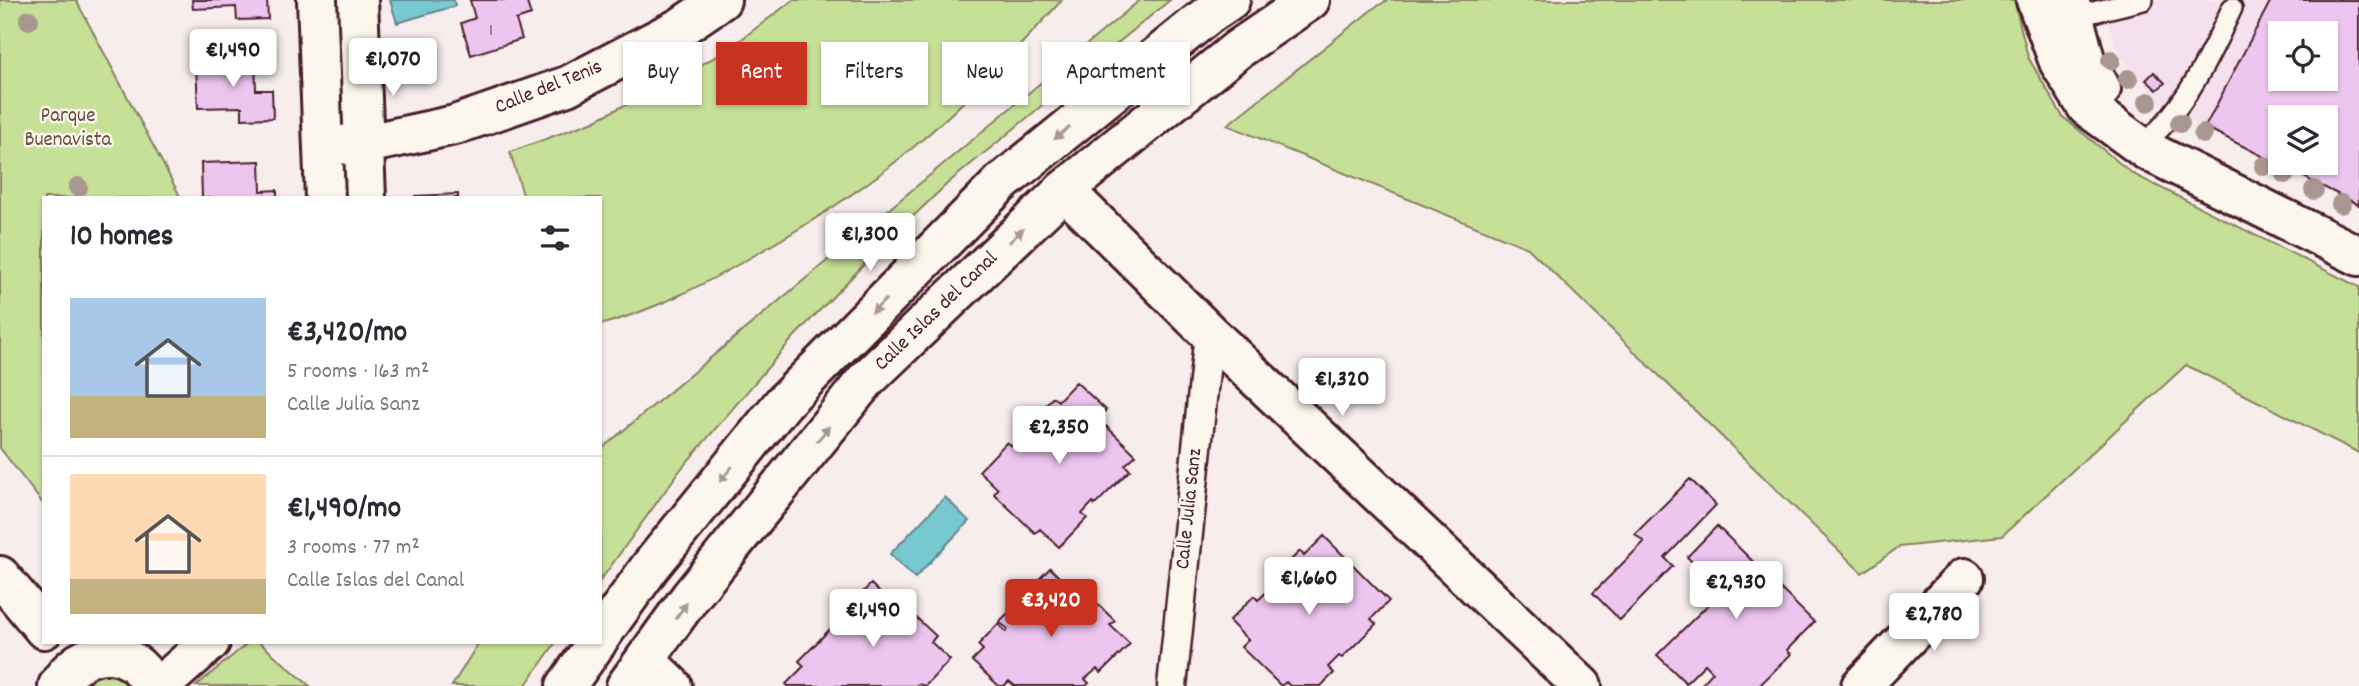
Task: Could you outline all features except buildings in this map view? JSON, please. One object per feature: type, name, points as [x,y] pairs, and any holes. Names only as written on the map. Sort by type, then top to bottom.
[{"type":"street","points":[[317,0],[325,196]]},
{"type":"street","points":[[358,0],[366,144],[366,196]]},
{"type":"street","name":"Calle del Tenis","points":[[323,145],[366,144],[455,125],[566,86],[681,27],[721,0]]},
{"type":"street","name":"Calle Islas del Canal","points":[[602,635],[650,567],[784,402],[1011,174],[1230,0]]},
{"type":"street","name":"Calle Islas del Canal","points":[[636,673],[691,596],[865,382],[1064,190],[1237,50],[1310,0]]},
{"type":"street","points":[[2036,0],[2059,62],[2087,107],[2144,148],[2359,256]]},
{"type":"street","points":[[2064,6],[2085,59],[2114,112],[2144,148]]},
{"type":"street","points":[[1064,190],[1209,333],[1582,686]]},
{"type":"street","name":"Calle Julia Sanz","points":[[1172,686],[1209,333]]},
{"type":"street","points":[[0,576],[42,627]]},
{"type":"street","points":[[1861,686],[1964,578]]},
{"type":"street","points":[[160,686],[208,644]]},
{"type":"street","points":[[566,686],[596,644]]},
{"type":"street","points":[[62,665],[99,655],[137,650],[139,666],[152,686]]},
{"type":"street","points":[[636,673],[672,686]]},
{"type":"lane","points":[[2064,6],[2143,0]]},
{"type":"lane","points":[[2144,148],[2185,100],[2232,8]]},
{"type":"shaded area","points":[[2098,0],[2359,0],[2359,205],[2300,175],[2338,175],[2338,105],[2268,105],[2268,159],[2165,107],[2121,57]]},
{"type":"green space","name":"Parque Buenavista","points":[[0,0],[76,0],[180,196],[42,196],[42,502],[0,448]]},
{"type":"green space","points":[[793,0],[1062,0],[1022,42],[942,42],[942,105],[960,105],[930,133],[856,192],[779,241],[702,284],[663,303],[602,324],[602,196],[523,196],[510,152],[594,121],[625,105],[702,105],[702,64],[716,57],[716,105],[807,105],[807,42],[738,42]]},
{"type":"green space","points":[[1140,0],[1170,0],[1119,42],[1090,42]]},
{"type":"green space","points":[[1388,0],[2014,0],[2028,57],[2063,117],[2133,174],[2359,287],[2359,453],[2186,365],[2002,536],[1899,547],[1862,573],[1528,248],[1227,125],[1374,8]]},
{"type":"green space","points":[[1042,82],[1043,105],[948,183],[877,251],[793,338],[681,469],[602,578],[602,448],[1014,105],[1028,105],[1028,93]]},
{"type":"green space","points":[[247,644],[261,644],[310,686],[196,686]]},
{"type":"green space","points":[[478,644],[555,644],[525,686],[452,686]]},
{"type":"green space","points":[[104,672],[122,677],[132,686],[79,686],[91,676]]},
{"type":"water","points":[[390,0],[454,0],[455,6],[397,23]]},
{"type":"water","points":[[945,497],[969,521],[915,578],[890,554]]}]
